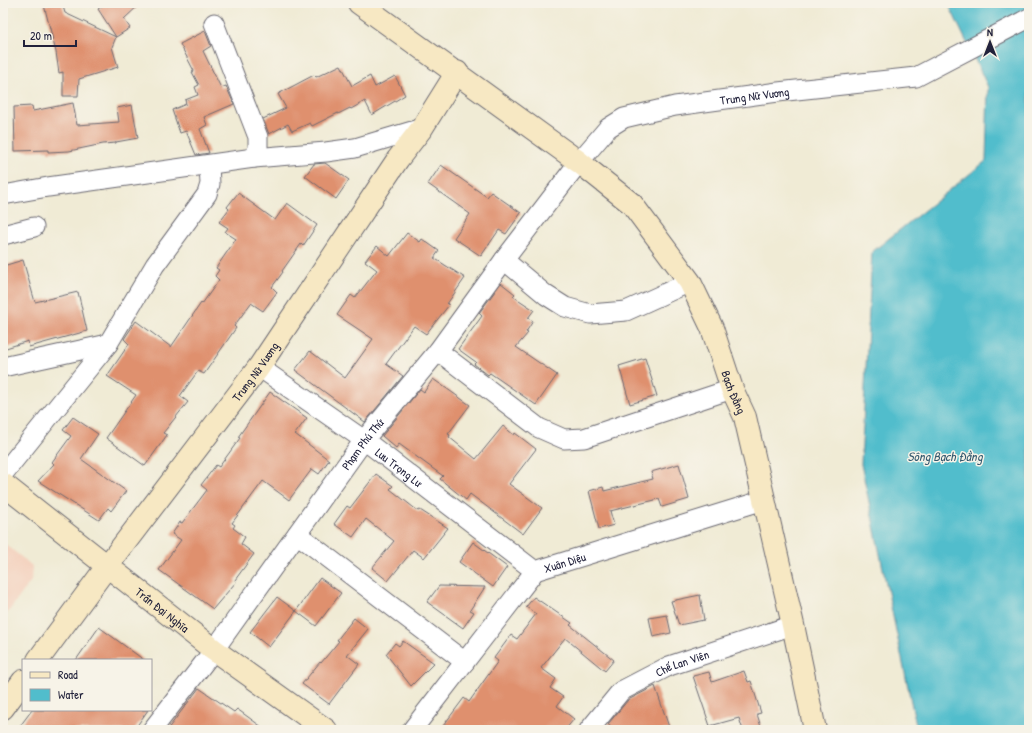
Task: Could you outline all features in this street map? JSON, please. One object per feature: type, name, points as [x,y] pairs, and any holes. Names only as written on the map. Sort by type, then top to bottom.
[{"type":"street","name":"Bạch Đằng","points":[[360,3],[579,162],[632,204],[690,282],[712,328],[732,389],[745,417],[793,625],[815,730]]},
{"type":"street","name":"Trưng Nữ Vương","points":[[579,162],[608,128],[624,118],[675,106],[778,92],[916,77],[1029,18]]},
{"type":"street","points":[[214,23],[258,137],[258,148],[254,158]]},
{"type":"street","name":"Trưng Nữ Vương","points":[[39,659],[108,565],[259,367],[398,160],[422,128],[457,72]]},
{"type":"street","points":[[3,196],[48,187],[254,158],[355,148],[422,128]]},
{"type":"street","name":"Phạm Phú Thứ","points":[[152,730],[214,650],[364,440],[438,351],[504,260],[579,162]]},
{"type":"street","points":[[3,474],[108,344],[155,266],[208,194],[210,184],[209,165]]},
{"type":"street","points":[[3,235],[34,227]]},
{"type":"street","points":[[504,260],[546,295],[565,307],[590,314],[626,311],[690,282]]},
{"type":"street","points":[[3,368],[108,344]]},
{"type":"street","points":[[438,351],[539,428],[564,439],[584,438],[732,389]]},
{"type":"street","name":"Lưu Trọng Lư","points":[[259,367],[364,440],[535,571]]},
{"type":"street","name":"Trần Đại Nghĩa","points":[[3,484],[108,565],[214,650],[326,730]]},
{"type":"street","name":"Xuân Diệu","points":[[412,730],[535,571],[764,500]]},
{"type":"street","points":[[297,534],[465,662]]},
{"type":"street","name":"Chế Lan Viên","points":[[589,730],[621,691],[669,666],[793,625]]},
{"type":"street","points":[[3,708],[22,682]]},
{"type":"shaded area","points":[[3,542],[32,566],[31,581],[3,619]]},
{"type":"water","name":"Sông Bạch Đằng","points":[[948,3],[1029,3],[1029,730],[917,730],[861,464],[872,252],[986,161],[988,87]]},
{"type":"building","points":[[62,3],[65,13],[116,37],[112,47],[118,67],[79,79],[78,96],[63,96],[63,72],[59,73],[56,52],[44,5]]},
{"type":"building","points":[[106,3],[141,3],[124,19],[130,28],[116,37],[98,9]]},
{"type":"building","points":[[205,31],[211,46],[203,51],[221,88],[226,86],[234,104],[204,117],[207,125],[200,129],[209,153],[196,155],[186,131],[180,133],[172,110],[186,104],[185,100],[198,95],[195,87],[199,85],[192,72],[194,71],[180,44]]},
{"type":"building","points":[[341,65],[352,86],[370,76],[375,87],[395,76],[405,95],[372,115],[365,101],[351,109],[350,108],[338,113],[312,126],[310,123],[292,131],[288,124],[269,134],[263,119],[286,108],[278,94],[314,75],[316,77]]},
{"type":"building","points":[[73,103],[77,125],[119,122],[117,108],[132,105],[138,138],[69,151],[15,151],[14,107],[32,106],[33,111]]},
{"type":"building","points":[[325,163],[349,180],[336,199],[305,176],[314,164]]},
{"type":"building","points":[[441,165],[487,197],[491,192],[521,213],[506,234],[499,230],[481,256],[454,238],[470,214],[428,184]]},
{"type":"building","points":[[238,193],[275,220],[287,203],[317,225],[303,246],[301,244],[282,271],[283,272],[272,287],[277,292],[263,311],[251,303],[234,326],[236,328],[204,374],[198,371],[180,396],[188,402],[163,433],[167,435],[145,466],[106,438],[136,395],[107,376],[129,344],[124,339],[136,321],[171,347],[201,303],[202,304],[219,280],[215,276],[219,270],[216,268],[236,239],[225,232],[228,228],[219,222],[229,209],[227,207]]},
{"type":"building","points":[[407,233],[420,242],[422,239],[439,251],[434,258],[465,278],[447,304],[449,305],[426,334],[414,326],[386,364],[403,376],[365,422],[295,370],[310,351],[345,378],[373,339],[337,315],[351,295],[355,298],[377,270],[365,261],[377,246],[389,256]]},
{"type":"building","points":[[23,260],[35,302],[78,292],[87,331],[29,347],[28,341],[3,349],[3,266]]},
{"type":"building","points":[[501,283],[515,294],[513,296],[534,310],[528,318],[533,321],[526,332],[528,333],[516,347],[557,375],[536,405],[490,373],[488,375],[474,364],[476,362],[458,349],[482,316],[479,313]]},
{"type":"building","points":[[645,358],[657,396],[630,404],[619,366]]},
{"type":"building","points":[[433,379],[470,405],[448,434],[450,435],[449,437],[476,459],[503,426],[536,449],[509,484],[542,508],[523,534],[470,494],[466,500],[440,479],[443,476],[399,444],[396,448],[382,436],[420,389],[424,392]]},
{"type":"building","points":[[270,392],[307,418],[295,434],[329,460],[319,474],[312,469],[289,500],[263,481],[232,523],[235,525],[233,528],[245,537],[241,544],[254,554],[235,580],[236,582],[213,609],[159,570],[181,540],[172,534],[180,522],[182,523],[207,490],[201,485],[216,465],[219,467]]},
{"type":"building","points":[[73,417],[98,434],[81,459],[126,491],[111,511],[108,508],[99,520],[38,481],[54,464],[52,462],[71,436],[63,430]]},
{"type":"building","points":[[679,464],[689,499],[662,507],[659,499],[610,511],[614,525],[599,529],[589,491],[603,487],[604,491],[653,479],[651,472]]},
{"type":"building","points":[[376,474],[393,486],[390,489],[418,511],[420,510],[448,528],[424,558],[413,550],[388,581],[372,568],[394,541],[366,519],[353,537],[334,524],[347,506],[350,508]]},
{"type":"building","points":[[473,542],[507,567],[493,587],[459,562]]},
{"type":"building","points":[[320,578],[341,593],[316,626],[296,611]]},
{"type":"building","points":[[439,586],[485,587],[470,610],[474,612],[463,628],[427,602]]},
{"type":"building","points":[[700,595],[704,620],[679,625],[671,601]]},
{"type":"building","points":[[277,597],[296,611],[269,647],[250,632]]},
{"type":"building","points":[[534,597],[572,623],[570,625],[614,660],[605,671],[565,638],[541,668],[556,679],[550,688],[563,697],[557,706],[574,719],[565,730],[440,730],[464,698],[469,702],[498,661],[494,658],[511,635],[517,639],[536,614],[526,607]]},
{"type":"building","points":[[667,615],[671,633],[653,637],[649,618]]},
{"type":"building","points":[[354,618],[368,629],[347,655],[359,664],[329,704],[302,684],[339,641],[337,640]]},
{"type":"building","points":[[99,627],[143,659],[77,659]]},
{"type":"building","points":[[403,641],[434,663],[411,686],[386,654],[395,643],[399,646]]},
{"type":"building","points":[[744,671],[748,682],[751,681],[761,713],[757,714],[762,730],[743,730],[739,718],[710,726],[693,676],[709,672],[712,682]]},
{"type":"building","points":[[655,686],[670,730],[613,730],[608,724],[628,700]]},
{"type":"building","points":[[199,688],[234,712],[237,709],[266,730],[167,730]]},
{"type":"building","points":[[31,711],[147,711],[134,730],[17,730]]}]
